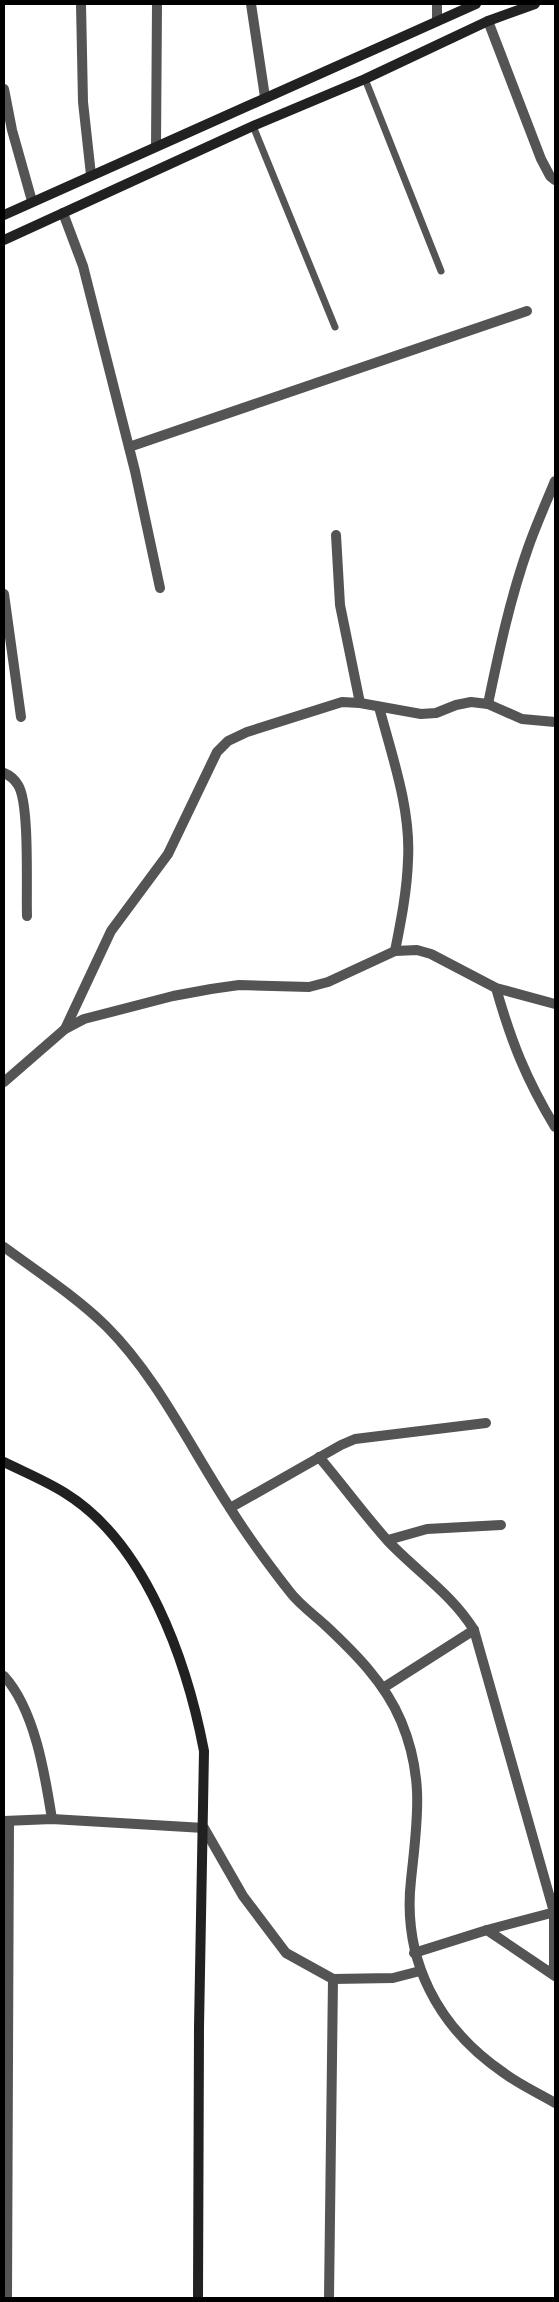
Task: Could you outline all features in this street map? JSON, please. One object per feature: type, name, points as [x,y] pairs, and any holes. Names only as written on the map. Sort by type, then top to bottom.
[{"type":"street","points":[[81,4],[83,102],[91,175]]},
{"type":"street","points":[[156,146],[157,4]]},
{"type":"street","points":[[251,4],[265,98]]},
{"type":"street","points":[[437,4],[437,21]]},
{"type":"street","points":[[4,215],[476,4]]},
{"type":"street","points":[[4,240],[253,126],[365,79],[488,22],[535,4]]},
{"type":"street","points":[[488,22],[541,159],[550,176],[555,180]]},
{"type":"street","points":[[4,89],[12,130],[32,201]]},
{"type":"street","points":[[63,213],[82,266],[129,446],[160,588]]},
{"type":"street","points":[[129,446],[528,311]]},
{"type":"street","points":[[488,704],[502,637],[528,548],[555,481]]},
{"type":"street","points":[[336,535],[340,606],[360,703]]},
{"type":"street","points":[[4,594],[21,717]]},
{"type":"street","points":[[65,1029],[103,945],[168,854],[218,752],[228,741],[247,732],[342,702],[360,703],[421,714],[436,713],[456,705],[471,702],[488,704],[522,719],[555,722]]},
{"type":"street","points":[[379,707],[397,774],[406,826],[409,859],[396,951]]},
{"type":"street","points":[[4,773],[19,786],[25,804],[27,916]]},
{"type":"street","points":[[4,1082],[65,1029],[84,1019],[173,996],[239,985],[309,987],[328,982],[396,951],[418,950],[431,954],[496,988],[555,1004]]},
{"type":"street","points":[[496,988],[510,1037],[534,1092],[555,1127]]},
{"type":"street","points":[[4,1247],[87,1309],[126,1350],[186,1434],[230,1508],[291,1594],[359,1658],[384,1688],[401,1719],[410,1744],[418,1783],[419,1813],[409,1916],[414,1953],[420,1971],[438,2006],[457,2031],[481,2056],[506,2075],[555,2102]]},
{"type":"street","points":[[230,1508],[319,1457],[355,1439],[486,1423]]},
{"type":"street","points":[[319,1457],[388,1540],[462,1610],[474,1630],[554,1912],[553,1974],[487,1930]]},
{"type":"street","points":[[4,1462],[66,1494],[104,1526],[135,1567],[162,1615],[178,1652],[197,1717],[204,1751],[199,2027],[198,2298]]},
{"type":"street","points":[[388,1540],[427,1529],[501,1525]]},
{"type":"street","points":[[384,1688],[474,1630]]},
{"type":"street","points":[[4,1676],[35,1734],[52,1819]]},
{"type":"street","points":[[7,2298],[5,2210],[6,1821],[52,1819],[204,1828]]},
{"type":"street","points":[[204,1828],[243,1896],[286,1953],[333,1979],[393,1978],[420,1971]]},
{"type":"street","points":[[414,1953],[487,1930],[554,1912]]},
{"type":"street","points":[[329,2298],[333,1979]]},
{"type":"lane","points":[[365,79],[441,270]]},
{"type":"lane","points":[[253,126],[335,328]]}]
